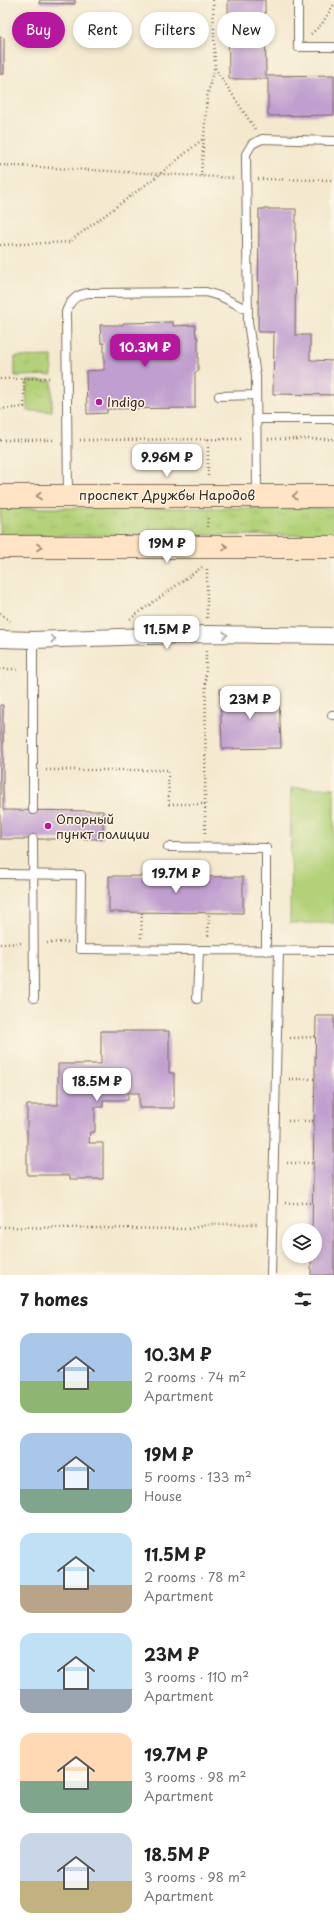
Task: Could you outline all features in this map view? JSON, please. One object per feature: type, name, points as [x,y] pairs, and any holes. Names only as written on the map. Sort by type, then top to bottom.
[{"type":"street","name":"проспект Дружбы Народов","points":[[0,496],[334,496]]},
{"type":"street","points":[[0,547],[334,547]]},
{"type":"street","points":[[0,639],[33,640],[207,634],[334,636]]},
{"type":"lane","points":[[298,0],[298,47],[334,47]]},
{"type":"lane","points":[[258,495],[256,368],[249,332],[248,310],[246,154],[252,144],[262,139],[334,141]]},
{"type":"lane","points":[[68,496],[66,312],[69,304],[77,296],[90,293],[206,292],[222,297],[248,310]]},
{"type":"lane","points":[[219,396],[256,395]]},
{"type":"lane","points":[[256,419],[334,419]]},
{"type":"lane","points":[[33,640],[33,810]]},
{"type":"lane","points":[[33,839],[34,998]]},
{"type":"lane","points":[[168,847],[266,848],[266,951]]},
{"type":"lane","points":[[0,874],[81,875],[80,949],[334,951]]},
{"type":"lane","points":[[197,999],[203,950]]},
{"type":"lane","points":[[271,1275],[279,951]]},
{"type":"path","points":[[202,176],[207,97],[215,68],[213,0]]},
{"type":"path","points":[[298,47],[322,24],[334,4]]},
{"type":"path","points":[[215,68],[262,139]]},
{"type":"path","points":[[0,245],[69,242],[160,174],[204,138]]},
{"type":"path","points":[[0,165],[235,178]]},
{"type":"path","points":[[257,179],[334,180]]},
{"type":"path","points":[[0,409],[24,407],[24,378]]},
{"type":"path","points":[[0,379],[51,378]]},
{"type":"path","points":[[208,439],[208,482]]},
{"type":"path","points":[[0,440],[334,439]]},
{"type":"path","points":[[207,528],[208,515]]},
{"type":"path","points":[[130,619],[207,563],[205,848]]},
{"type":"path","points":[[33,770],[168,770],[169,804],[205,804]]},
{"type":"path","points":[[140,950],[142,912]]},
{"type":"path","points":[[203,950],[209,913]]},
{"type":"path","points":[[277,1038],[315,1037]]},
{"type":"path","points":[[276,1079],[315,1079]]},
{"type":"path","points":[[275,1121],[314,1120]]},
{"type":"path","points":[[274,1163],[313,1163]]},
{"type":"path","points":[[273,1203],[312,1204]]},
{"type":"path","points":[[0,1227],[188,1229],[211,1224],[272,1224]]},
{"type":"green space","points":[[52,356],[52,375],[15,376],[15,357]]},
{"type":"green space","points":[[26,381],[52,381],[52,411],[27,411]]},
{"type":"green space","points":[[0,508],[334,508],[334,535],[0,536]]},
{"type":"green space","points":[[291,788],[334,788],[334,923],[290,923]]},
{"type":"building","points":[[40,0],[75,0],[75,4],[39,3]]},
{"type":"building","points":[[228,0],[265,0],[265,12],[228,12]]},
{"type":"building","points":[[0,37],[4,38],[4,74],[0,74]]},
{"type":"building","points":[[229,48],[266,48],[266,76],[334,75],[334,115],[268,116],[268,79],[229,79]]},
{"type":"building","points":[[259,209],[296,209],[295,335],[310,335],[310,360],[334,361],[334,395],[273,394],[274,332],[258,332]]},
{"type":"building","points":[[173,322],[173,326],[195,325],[196,337],[198,337],[198,372],[195,372],[195,408],[107,409],[107,413],[87,414],[86,371],[104,370],[104,343],[101,343],[100,325]]},
{"type":"building","points":[[252,688],[252,696],[279,695],[281,748],[222,749],[220,689]]},
{"type":"building","points":[[0,705],[3,705],[3,810],[103,811],[103,839],[0,839]]},
{"type":"building","points":[[109,876],[243,877],[243,913],[109,912]]},
{"type":"building","points":[[316,1016],[334,1016],[334,1275],[311,1275],[311,1263],[322,1263],[322,1223],[312,1223]]},
{"type":"building","points":[[101,1031],[169,1031],[169,1073],[174,1073],[174,1108],[139,1108],[139,1093],[128,1093],[128,1100],[103,1100],[103,1107],[95,1107],[95,1132],[90,1132],[89,1143],[103,1143],[103,1179],[70,1179],[70,1175],[27,1175],[27,1105],[58,1105],[58,1064],[101,1064]]},
{"type":"place","name":"Indigo","points":[[99,402]]},
{"type":"place","name":"Опорный пункт полиции","points":[[48,826]]}]
